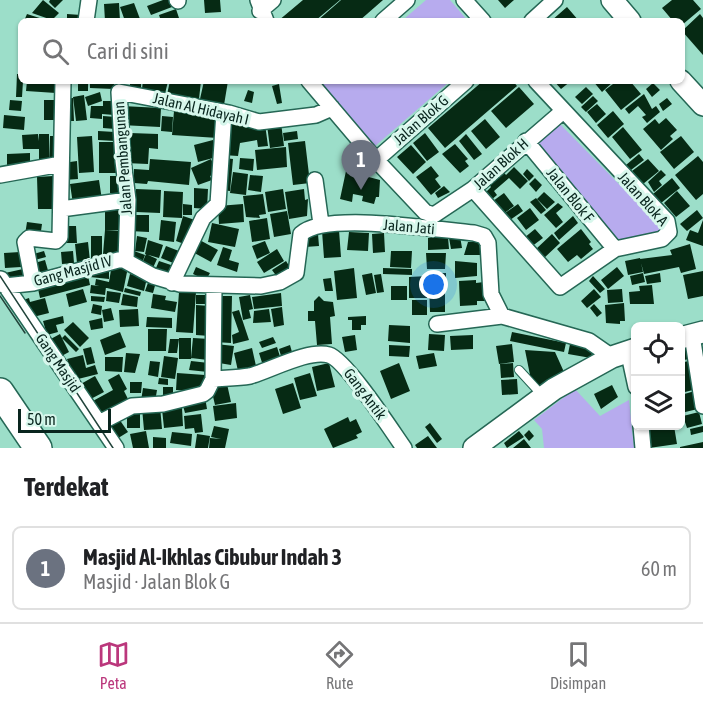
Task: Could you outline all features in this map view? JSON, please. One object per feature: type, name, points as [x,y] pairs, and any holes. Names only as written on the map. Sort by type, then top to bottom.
[{"type":"highway","points":[[0,392],[38,448]]},
{"type":"street","points":[[86,18],[89,0]]},
{"type":"street","points":[[261,11],[273,0]]},
{"type":"street","points":[[386,18],[407,0]]},
{"type":"street","points":[[464,0],[480,18]]},
{"type":"street","points":[[535,18],[555,0]]},
{"type":"street","points":[[612,0],[627,18]]},
{"type":"street","points":[[33,283],[25,242],[29,238],[56,241],[60,237],[63,84]]},
{"type":"street","points":[[312,84],[326,111],[376,160]]},
{"type":"street","name":"Jalan Blok G","points":[[376,160],[463,84]]},
{"type":"street","points":[[539,84],[562,112]]},
{"type":"street","points":[[684,84],[703,105]]},
{"type":"street","name":"Jalan Al Hidayah I","points":[[118,93],[224,112],[259,122],[326,111]]},
{"type":"street","name":"Jalan Pembangunan","points":[[118,93],[128,200],[126,260]]},
{"type":"street","points":[[224,112],[218,204],[203,218],[172,283],[261,286],[290,278],[297,269],[301,234],[321,224],[315,180]]},
{"type":"street","name":"Jalan Blok H","points":[[376,160],[425,212],[439,215],[473,189],[562,112]]},
{"type":"street","name":"Jalan Blok A","points":[[473,189],[558,286],[564,286],[615,249],[662,238],[670,228],[562,112]]},
{"type":"street","name":"Jalan Blok F","points":[[526,141],[615,249]]},
{"type":"street","points":[[0,175],[61,164]]},
{"type":"street","points":[[61,209],[128,200]]},
{"type":"street","name":"Jalan Jati","points":[[321,224],[348,222],[480,234],[488,243],[491,294],[502,316]]},
{"type":"street","name":"Gang Masjid IV","points":[[2,281],[33,283],[116,259],[126,260],[172,283]]},
{"type":"street","name":"Gang Masjid","points":[[2,281],[116,448]]},
{"type":"street","points":[[99,423],[132,406],[163,405],[207,391],[213,379],[214,285]]},
{"type":"street","points":[[437,324],[502,316],[625,352]]},
{"type":"street","points":[[692,335],[703,406]]},
{"type":"street","points":[[625,352],[633,376]]},
{"type":"street","points":[[474,448],[543,396],[625,352]]},
{"type":"street","name":"Gang Antik","points":[[213,379],[246,376],[271,370],[308,355],[328,354],[343,365],[404,448]]},
{"type":"street","points":[[641,430],[643,448]]},
{"type":"lane","points":[[519,370],[543,396]]},
{"type":"shaded area","points":[[426,0],[450,0],[465,18],[405,18]]},
{"type":"shaded area","points":[[322,84],[447,84],[374,147]]},
{"type":"shaded area","points":[[557,121],[662,228],[655,240],[615,242],[535,143]]},
{"type":"shaded area","points":[[575,389],[600,416],[629,400],[634,448],[544,448],[542,429],[534,420]]},
{"type":"building","points":[[43,0],[59,13],[54,18],[46,18],[32,13]]},
{"type":"building","points":[[50,0],[63,0],[55,8],[49,2]]},
{"type":"building","points":[[170,0],[172,7],[151,15],[147,6]]},
{"type":"building","points":[[204,0],[220,0],[221,12],[205,13]]},
{"type":"building","points":[[303,0],[340,0],[319,18],[282,18]]},
{"type":"building","points":[[341,0],[383,0],[362,18],[320,18]]},
{"type":"building","points":[[498,0],[514,0],[505,8]]},
{"type":"building","points":[[672,0],[693,0],[701,9],[685,22],[685,18],[670,18],[662,8]]},
{"type":"building","points":[[119,3],[120,18],[105,18],[104,4]]},
{"type":"building","points":[[134,3],[140,18],[124,18],[120,7]]},
{"type":"building","points":[[567,7],[576,18],[554,18]]},
{"type":"building","points":[[176,9],[179,18],[160,18],[159,15]]},
{"type":"building","points":[[27,14],[40,18],[25,18]]},
{"type":"building","points":[[67,14],[81,15],[81,18],[67,18]]},
{"type":"building","points":[[700,14],[703,18],[703,55],[685,34],[685,28]]},
{"type":"building","points":[[18,74],[18,84],[23,84],[22,97],[16,97]]},
{"type":"building","points":[[27,84],[57,84],[56,93],[26,91]]},
{"type":"building","points":[[78,84],[88,84],[88,91],[78,91]]},
{"type":"building","points":[[90,84],[114,84],[114,89],[90,88]]},
{"type":"building","points":[[130,84],[141,84],[141,88],[130,87]]},
{"type":"building","points":[[143,84],[167,84],[165,94],[142,89]]},
{"type":"building","points":[[169,84],[201,84],[199,99],[166,99]]},
{"type":"building","points":[[203,84],[228,84],[224,105],[200,99]]},
{"type":"building","points":[[279,84],[282,103],[277,104],[272,86]]},
{"type":"building","points":[[479,84],[515,84],[517,86],[445,148],[428,128]]},
{"type":"building","points":[[557,84],[567,84],[561,89]]},
{"type":"building","points":[[595,84],[611,84],[602,92]]},
{"type":"building","points":[[613,84],[633,84],[641,94],[621,110],[605,90]]},
{"type":"building","points":[[654,84],[660,90],[652,97],[646,89]]},
{"type":"building","points":[[519,87],[534,104],[506,128],[491,111]]},
{"type":"building","points":[[586,87],[593,94],[582,104],[575,97]]},
{"type":"building","points":[[248,90],[254,92],[252,103],[244,101]]},
{"type":"building","points":[[100,92],[102,101],[88,106],[85,97]]},
{"type":"building","points":[[644,94],[652,109],[656,106],[660,112],[647,123],[642,117],[646,115],[638,106],[629,114],[625,109]]},
{"type":"building","points":[[84,95],[87,120],[76,121],[73,97]]},
{"type":"building","points":[[593,96],[598,101],[586,112],[581,107]]},
{"type":"building","points":[[73,98],[74,121],[63,121],[64,99]]},
{"type":"building","points":[[667,98],[672,104],[663,111],[659,104]]},
{"type":"building","points":[[10,100],[22,101],[21,111],[9,110]]},
{"type":"building","points":[[44,100],[56,100],[55,120],[44,120]]},
{"type":"building","points":[[103,101],[115,101],[114,115],[102,114],[102,119],[90,118],[91,106],[103,106]]},
{"type":"building","points":[[597,104],[606,114],[596,123],[587,112]]},
{"type":"building","points":[[122,106],[161,108],[160,127],[121,125]]},
{"type":"building","points":[[174,111],[219,114],[218,138],[172,135]]},
{"type":"building","points":[[613,111],[624,124],[608,138],[597,125]]},
{"type":"building","points":[[4,115],[25,117],[24,130],[3,128]]},
{"type":"building","points":[[103,116],[116,117],[115,129],[103,128]]},
{"type":"building","points":[[162,116],[173,117],[172,132],[161,131]]},
{"type":"building","points":[[666,118],[677,130],[670,136],[673,139],[661,150],[643,129],[655,119],[659,124]]},
{"type":"building","points":[[485,119],[500,137],[486,149],[471,131]]},
{"type":"building","points":[[229,122],[265,124],[268,146],[258,147],[257,140],[240,143],[238,156],[223,155]]},
{"type":"building","points":[[281,123],[284,146],[270,148],[267,125]]},
{"type":"building","points":[[623,127],[642,150],[630,159],[612,137]]},
{"type":"building","points":[[98,131],[115,132],[115,141],[98,140]]},
{"type":"building","points":[[297,131],[298,139],[284,141],[283,133]]},
{"type":"building","points":[[130,133],[158,134],[158,149],[149,148],[148,164],[125,163]]},
{"type":"building","points":[[425,133],[439,152],[427,161],[413,143]]},
{"type":"building","points":[[38,134],[39,141],[39,134],[49,134],[49,162],[39,162],[39,149],[23,149],[22,135]]},
{"type":"building","points":[[466,134],[482,154],[474,160],[459,141]]},
{"type":"building","points":[[50,136],[60,136],[59,164],[49,163]]},
{"type":"building","points":[[92,136],[94,172],[79,173],[77,137]]},
{"type":"building","points":[[681,136],[694,152],[674,169],[660,152]]},
{"type":"building","points":[[213,140],[217,157],[198,162],[194,145]]},
{"type":"building","points":[[305,141],[310,183],[293,185],[288,143]]},
{"type":"building","points":[[99,142],[116,142],[117,173],[99,173]]},
{"type":"building","points":[[455,144],[468,159],[465,161],[469,166],[460,173],[442,154]]},
{"type":"building","points":[[411,145],[426,162],[413,174],[397,157]]},
{"type":"building","points":[[286,147],[287,167],[257,170],[255,150]]},
{"type":"building","points":[[30,153],[30,167],[7,168],[7,154]]},
{"type":"building","points":[[639,154],[644,160],[631,170],[626,165]]},
{"type":"building","points":[[698,156],[703,162],[703,194],[696,200],[675,175]]},
{"type":"building","points":[[224,158],[233,159],[230,191],[220,190]]},
{"type":"building","points":[[240,158],[254,159],[253,171],[239,169]]},
{"type":"building","points":[[150,159],[191,162],[189,185],[148,181],[147,184],[134,183],[134,169],[149,170]]},
{"type":"building","points":[[211,159],[217,173],[210,176],[212,180],[198,185],[191,168]]},
{"type":"building","points":[[648,159],[659,171],[643,184],[632,171]]},
{"type":"building","points":[[77,161],[78,179],[64,180],[63,163]]},
{"type":"building","points":[[431,166],[439,176],[435,179],[441,187],[431,195],[416,177]]},
{"type":"building","points":[[514,167],[528,181],[520,189],[509,178],[494,191],[497,195],[490,201],[484,194],[491,187],[487,182],[502,170],[506,175]]},
{"type":"building","points":[[527,169],[534,176],[529,181],[523,174]]},
{"type":"building","points":[[661,170],[666,175],[659,181],[662,185],[654,192],[648,182]]},
{"type":"building","points":[[346,171],[380,180],[379,197],[376,197],[374,204],[362,201],[363,196],[353,194],[352,202],[340,199]]},
{"type":"building","points":[[233,172],[248,174],[246,195],[230,193]]},
{"type":"building","points":[[250,175],[263,176],[261,192],[248,190]]},
{"type":"building","points":[[53,176],[54,209],[38,209],[37,177]]},
{"type":"building","points":[[110,176],[123,176],[123,193],[110,193]]},
{"type":"building","points":[[535,178],[542,185],[536,192],[529,184]]},
{"type":"building","points":[[672,178],[680,188],[661,203],[653,194]]},
{"type":"building","points":[[99,180],[102,200],[73,204],[70,184]]},
{"type":"building","points":[[444,186],[450,192],[438,198],[435,193]]},
{"type":"building","points":[[194,188],[208,189],[207,209],[194,208]]},
{"type":"building","points":[[136,189],[161,190],[160,213],[136,212]]},
{"type":"building","points":[[283,189],[286,209],[268,212],[265,192]]},
{"type":"building","points":[[304,189],[305,200],[308,199],[307,216],[289,219],[285,192]]},
{"type":"building","points":[[164,191],[183,192],[182,218],[163,217]]},
{"type":"building","points":[[677,191],[690,206],[676,217],[664,203]]},
{"type":"building","points":[[544,192],[555,202],[547,209],[537,199]]},
{"type":"building","points":[[504,193],[514,206],[503,214],[493,201]]},
{"type":"building","points":[[263,194],[266,214],[259,215],[260,218],[246,217],[243,196]]},
{"type":"building","points":[[536,198],[546,210],[541,214],[530,202]]},
{"type":"building","points":[[558,203],[563,207],[556,213],[563,222],[556,228],[544,215]]},
{"type":"building","points":[[183,204],[192,205],[192,215],[183,215]]},
{"type":"building","points":[[243,204],[244,222],[219,224],[218,206]]},
{"type":"building","points":[[518,204],[523,211],[510,220],[505,213]]},
{"type":"building","points":[[105,207],[125,207],[125,230],[105,230]]},
{"type":"building","points":[[530,208],[539,220],[526,230],[517,218]]},
{"type":"building","points":[[697,210],[703,218],[687,231],[680,224]]},
{"type":"building","points":[[287,211],[291,234],[274,237],[270,214]]},
{"type":"building","points":[[130,215],[149,215],[149,232],[129,231]]},
{"type":"building","points":[[183,216],[195,220],[187,245],[176,241]]},
{"type":"building","points":[[573,216],[578,223],[559,240],[554,233]]},
{"type":"building","points":[[267,218],[270,239],[252,242],[249,221]]},
{"type":"building","points":[[161,220],[176,222],[174,242],[159,240]]},
{"type":"building","points":[[703,220],[703,246],[686,240],[690,230],[698,233]]},
{"type":"building","points":[[27,222],[42,224],[40,238],[25,235]]},
{"type":"building","points":[[212,223],[239,229],[235,247],[208,242]]},
{"type":"building","points":[[63,226],[76,226],[77,243],[64,243]]},
{"type":"building","points":[[535,229],[543,238],[531,247],[524,238]]},
{"type":"building","points":[[581,229],[591,242],[589,244],[593,249],[581,259],[577,255],[568,262],[557,249]]},
{"type":"building","points":[[105,230],[125,231],[123,256],[103,254]]},
{"type":"building","points":[[339,230],[341,257],[324,258],[322,231]]},
{"type":"building","points":[[349,232],[369,233],[368,251],[347,250]]},
{"type":"building","points":[[384,233],[385,252],[373,253],[372,234]]},
{"type":"building","points":[[318,234],[319,246],[305,247],[304,235]]},
{"type":"building","points":[[552,234],[560,243],[543,259],[535,250]]},
{"type":"building","points":[[443,235],[448,237],[449,249],[428,250],[428,238]]},
{"type":"building","points":[[91,236],[102,236],[102,259],[91,259]]},
{"type":"building","points":[[137,236],[147,238],[144,252],[135,251]]},
{"type":"building","points":[[460,236],[462,248],[451,249],[449,238]]},
{"type":"building","points":[[196,238],[218,250],[211,262],[189,250]]},
{"type":"building","points":[[148,240],[163,245],[159,258],[145,254]]},
{"type":"building","points":[[265,241],[270,253],[257,259],[252,246]]},
{"type":"building","points":[[88,242],[90,261],[77,263],[75,244]]},
{"type":"building","points":[[468,242],[479,242],[481,255],[464,255]]},
{"type":"building","points":[[690,244],[696,269],[681,273],[679,267],[644,274],[640,259],[672,255],[670,250]]},
{"type":"building","points":[[166,246],[184,253],[178,265],[161,258]]},
{"type":"building","points":[[223,247],[232,250],[229,260],[239,263],[237,272],[217,265]]},
{"type":"building","points":[[277,249],[284,261],[264,273],[257,262]]},
{"type":"building","points":[[44,251],[46,257],[31,261],[30,255]]},
{"type":"building","points":[[73,251],[74,263],[62,264],[61,252]]},
{"type":"building","points":[[134,251],[145,255],[142,263],[131,260]]},
{"type":"building","points":[[391,251],[412,251],[411,268],[390,267]]},
{"type":"building","points":[[20,252],[21,267],[5,268],[4,253]]},
{"type":"building","points":[[426,253],[446,253],[445,269],[427,269]]},
{"type":"building","points":[[146,254],[157,259],[152,270],[141,266]]},
{"type":"building","points":[[640,258],[643,272],[628,275],[625,261]]},
{"type":"building","points":[[45,260],[49,274],[35,278],[31,264]]},
{"type":"building","points":[[159,261],[177,267],[171,282],[153,275]]},
{"type":"building","points":[[286,261],[293,272],[280,281],[272,270]]},
{"type":"building","points":[[455,261],[477,263],[477,276],[455,278]]},
{"type":"building","points":[[112,264],[128,267],[123,292],[95,285],[96,279],[109,282]]},
{"type":"building","points":[[196,267],[210,273],[206,280],[193,274]]},
{"type":"building","points":[[617,267],[624,276],[608,289],[601,280]]},
{"type":"building","points":[[354,268],[357,298],[337,300],[334,271]]},
{"type":"building","points":[[383,268],[412,269],[412,275],[383,274]]},
{"type":"building","points":[[23,269],[25,281],[8,285],[5,273]]},
{"type":"building","points":[[91,269],[109,270],[109,279],[90,277]]},
{"type":"building","points":[[87,271],[90,285],[40,298],[37,284]]},
{"type":"building","points":[[703,271],[703,296],[688,299],[683,275]]},
{"type":"building","points":[[372,273],[376,293],[366,295],[362,275]]},
{"type":"building","points":[[429,273],[446,273],[446,282],[429,282]]},
{"type":"building","points":[[643,273],[645,282],[632,285],[630,276]]},
{"type":"building","points":[[660,273],[661,282],[647,284],[645,276]]},
{"type":"building","points":[[130,274],[147,278],[144,291],[127,286]]},
{"type":"building","points":[[381,274],[384,292],[377,293],[374,275]]},
{"type":"building","points":[[428,276],[427,298],[409,298],[409,277]]},
{"type":"building","points":[[593,276],[605,289],[600,293],[589,281]]},
{"type":"building","points":[[331,278],[333,291],[325,291],[323,279]]},
{"type":"building","points":[[149,280],[156,282],[153,293],[145,291]]},
{"type":"building","points":[[476,280],[476,283],[484,282],[485,301],[477,301],[477,305],[460,306],[459,281]]},
{"type":"building","points":[[445,284],[445,312],[430,312],[429,285]]},
{"type":"building","points":[[91,285],[106,287],[105,295],[90,293]]},
{"type":"building","points":[[652,285],[654,304],[630,304],[629,292],[640,291],[639,286]]},
{"type":"building","points":[[391,286],[407,286],[407,300],[391,300]]},
{"type":"building","points":[[125,288],[141,292],[140,296],[124,292]]},
{"type":"building","points":[[83,289],[87,302],[69,307],[66,294]]},
{"type":"building","points":[[594,289],[601,297],[587,308],[581,301]]},
{"type":"building","points":[[622,289],[623,302],[608,303],[607,290]]},
{"type":"building","points":[[107,291],[121,293],[119,303],[106,301]]},
{"type":"building","points":[[179,292],[196,292],[193,333],[176,332]]},
{"type":"building","points":[[281,293],[282,306],[254,309],[252,297]]},
{"type":"building","points":[[123,294],[138,297],[137,307],[121,305]]},
{"type":"building","points":[[153,294],[166,296],[165,300],[177,302],[175,312],[151,308]]},
{"type":"building","points":[[196,295],[209,295],[209,304],[196,304]]},
{"type":"building","points":[[250,295],[253,309],[249,310],[251,318],[243,320],[239,297]]},
{"type":"building","points":[[91,296],[105,297],[104,302],[91,301]]},
{"type":"building","points":[[216,296],[232,296],[231,343],[215,342]]},
{"type":"building","points":[[319,296],[324,301],[333,302],[335,316],[330,317],[332,344],[317,345],[315,321],[308,321],[308,311],[314,311],[314,301]]},
{"type":"building","points":[[29,298],[30,302],[45,298],[49,313],[29,318],[20,301]]},
{"type":"building","points":[[412,300],[427,300],[427,315],[412,315]]},
{"type":"building","points":[[624,303],[625,321],[620,321],[620,324],[606,323],[605,305]]},
{"type":"building","points":[[93,304],[102,306],[101,315],[91,313]]},
{"type":"building","points":[[594,304],[602,313],[597,317],[590,308]]},
{"type":"building","points":[[196,305],[210,306],[210,336],[196,335]]},
{"type":"building","points":[[282,307],[284,325],[274,327],[271,309]]},
{"type":"building","points":[[111,308],[114,320],[104,322],[102,310]]},
{"type":"building","points":[[138,309],[139,326],[120,327],[119,310]]},
{"type":"building","points":[[269,309],[271,322],[253,323],[254,311]]},
{"type":"building","points":[[239,310],[249,340],[233,344],[232,335],[239,332],[232,312]]},
{"type":"building","points":[[63,316],[64,323],[56,325],[58,332],[47,335],[43,321]]},
{"type":"building","points":[[366,316],[366,325],[361,325],[361,330],[352,330],[352,320],[348,320],[348,317]]},
{"type":"building","points":[[147,317],[172,318],[172,328],[146,327]]},
{"type":"building","points":[[102,318],[103,328],[91,330],[89,321]]},
{"type":"building","points":[[73,322],[89,338],[80,347],[64,330]]},
{"type":"building","points":[[389,325],[410,326],[410,343],[388,341]]},
{"type":"building","points":[[148,329],[167,329],[166,351],[148,351]]},
{"type":"building","points":[[120,332],[126,347],[105,355],[100,340]]},
{"type":"building","points":[[512,332],[566,343],[564,352],[510,341]]},
{"type":"building","points":[[60,334],[69,352],[56,359],[47,341]]},
{"type":"building","points":[[429,334],[445,335],[444,351],[428,350]]},
{"type":"building","points":[[65,335],[79,349],[76,352],[62,338]]},
{"type":"building","points":[[355,335],[357,350],[345,352],[342,337]]},
{"type":"building","points":[[473,335],[473,349],[451,350],[450,336]]},
{"type":"building","points":[[273,337],[276,343],[262,348],[259,342]]},
{"type":"building","points":[[179,338],[191,338],[191,359],[179,359]]},
{"type":"building","points":[[193,338],[210,339],[208,360],[191,358]]},
{"type":"building","points":[[170,339],[179,339],[177,353],[168,353]]},
{"type":"building","points":[[691,343],[695,357],[685,360],[685,345]]},
{"type":"building","points":[[216,344],[234,346],[231,365],[213,362]]},
{"type":"building","points":[[512,344],[514,362],[499,364],[496,346]]},
{"type":"building","points":[[570,344],[593,349],[591,358],[568,354]]},
{"type":"building","points":[[290,345],[294,359],[283,363],[279,349]]},
{"type":"building","points":[[389,345],[410,346],[409,357],[389,356]]},
{"type":"building","points":[[91,347],[95,363],[87,365],[83,349]]},
{"type":"building","points":[[277,347],[282,363],[264,369],[259,353]]},
{"type":"building","points":[[252,348],[256,366],[238,371],[234,353]]},
{"type":"building","points":[[525,350],[555,352],[564,372],[538,389],[531,380]]},
{"type":"building","points":[[126,353],[140,354],[135,373],[124,372]]},
{"type":"building","points":[[434,353],[437,366],[419,369],[416,356]]},
{"type":"building","points":[[83,355],[86,368],[95,365],[98,374],[74,380],[67,359]]},
{"type":"building","points":[[164,356],[178,358],[175,379],[161,377]]},
{"type":"building","points":[[105,357],[123,357],[122,372],[105,371]]},
{"type":"building","points":[[692,360],[697,380],[691,382],[693,390],[685,392],[685,376],[685,362]]},
{"type":"building","points":[[150,361],[160,362],[158,377],[148,375]]},
{"type":"building","points":[[191,361],[209,363],[208,372],[189,370]]},
{"type":"building","points":[[329,363],[335,387],[317,391],[312,367]]},
{"type":"building","points":[[399,363],[410,391],[391,399],[380,371]]},
{"type":"building","points":[[513,363],[514,377],[501,378],[500,364]]},
{"type":"building","points":[[177,373],[205,375],[204,392],[176,390]]},
{"type":"building","points":[[310,373],[317,396],[300,400],[294,378]]},
{"type":"building","points":[[119,374],[127,389],[124,391],[128,399],[98,415],[91,402],[113,390],[108,380]]},
{"type":"building","points":[[95,376],[104,392],[87,401],[79,385]]},
{"type":"building","points":[[159,378],[168,379],[168,385],[158,384]]},
{"type":"building","points":[[517,379],[518,394],[502,395],[501,380]]},
{"type":"building","points":[[130,382],[142,382],[141,393],[130,393]]},
{"type":"building","points":[[293,383],[301,408],[283,414],[275,389]]},
{"type":"building","points":[[227,384],[231,402],[215,405],[211,388]]},
{"type":"building","points":[[612,385],[618,397],[601,409],[594,394]]},
{"type":"building","points":[[163,387],[173,387],[173,401],[163,401]]},
{"type":"building","points":[[143,388],[157,390],[155,402],[141,401]]},
{"type":"building","points":[[698,390],[702,408],[685,412],[685,394]]},
{"type":"building","points":[[205,397],[207,409],[185,413],[182,402]]},
{"type":"building","points":[[236,403],[237,418],[215,421],[213,406]]},
{"type":"building","points":[[160,406],[162,429],[144,430],[142,408]]},
{"type":"building","points":[[182,408],[183,426],[164,428],[162,409]]},
{"type":"building","points":[[127,410],[140,410],[140,428],[127,428]]},
{"type":"building","points":[[699,412],[702,424],[687,428],[685,416]]},
{"type":"building","points":[[201,414],[203,432],[195,433],[194,428],[185,429],[184,416]]},
{"type":"building","points":[[117,416],[128,432],[115,440],[104,425]]},
{"type":"building","points":[[348,417],[350,422],[356,419],[362,432],[356,435],[358,438],[333,448],[324,429]]},
{"type":"building","points":[[430,423],[442,439],[437,443],[425,427]]},
{"type":"building","points":[[214,426],[229,429],[225,448],[209,448],[210,438],[221,439],[211,437]]},
{"type":"building","points":[[703,426],[703,432],[691,435],[690,429]]},
{"type":"building","points":[[529,430],[534,436],[529,441],[524,435]]},
{"type":"building","points":[[647,430],[675,430],[677,444],[649,448]]},
{"type":"building","points":[[146,431],[149,448],[133,448],[130,434]]},
{"type":"building","points":[[519,431],[524,437],[507,448],[504,443]]},
{"type":"building","points":[[172,432],[192,434],[191,446],[170,443]]},
{"type":"building","points":[[197,434],[210,436],[208,448],[195,448]]},
{"type":"building","points":[[428,436],[437,448],[417,448],[415,445]]},
{"type":"building","points":[[153,437],[166,438],[166,448],[153,448]]},
{"type":"building","points":[[524,439],[531,448],[513,448]]},
{"type":"building","points":[[703,442],[703,448],[680,448],[680,447]]},
{"type":"tram line","points":[[0,276],[113,448]]},
{"type":"tram line","points":[[0,296],[25,333]]},
{"type":"place","name":"Masjid Al-Ikhlas Cibubur Indah 3","points":[[361,190]]}]
